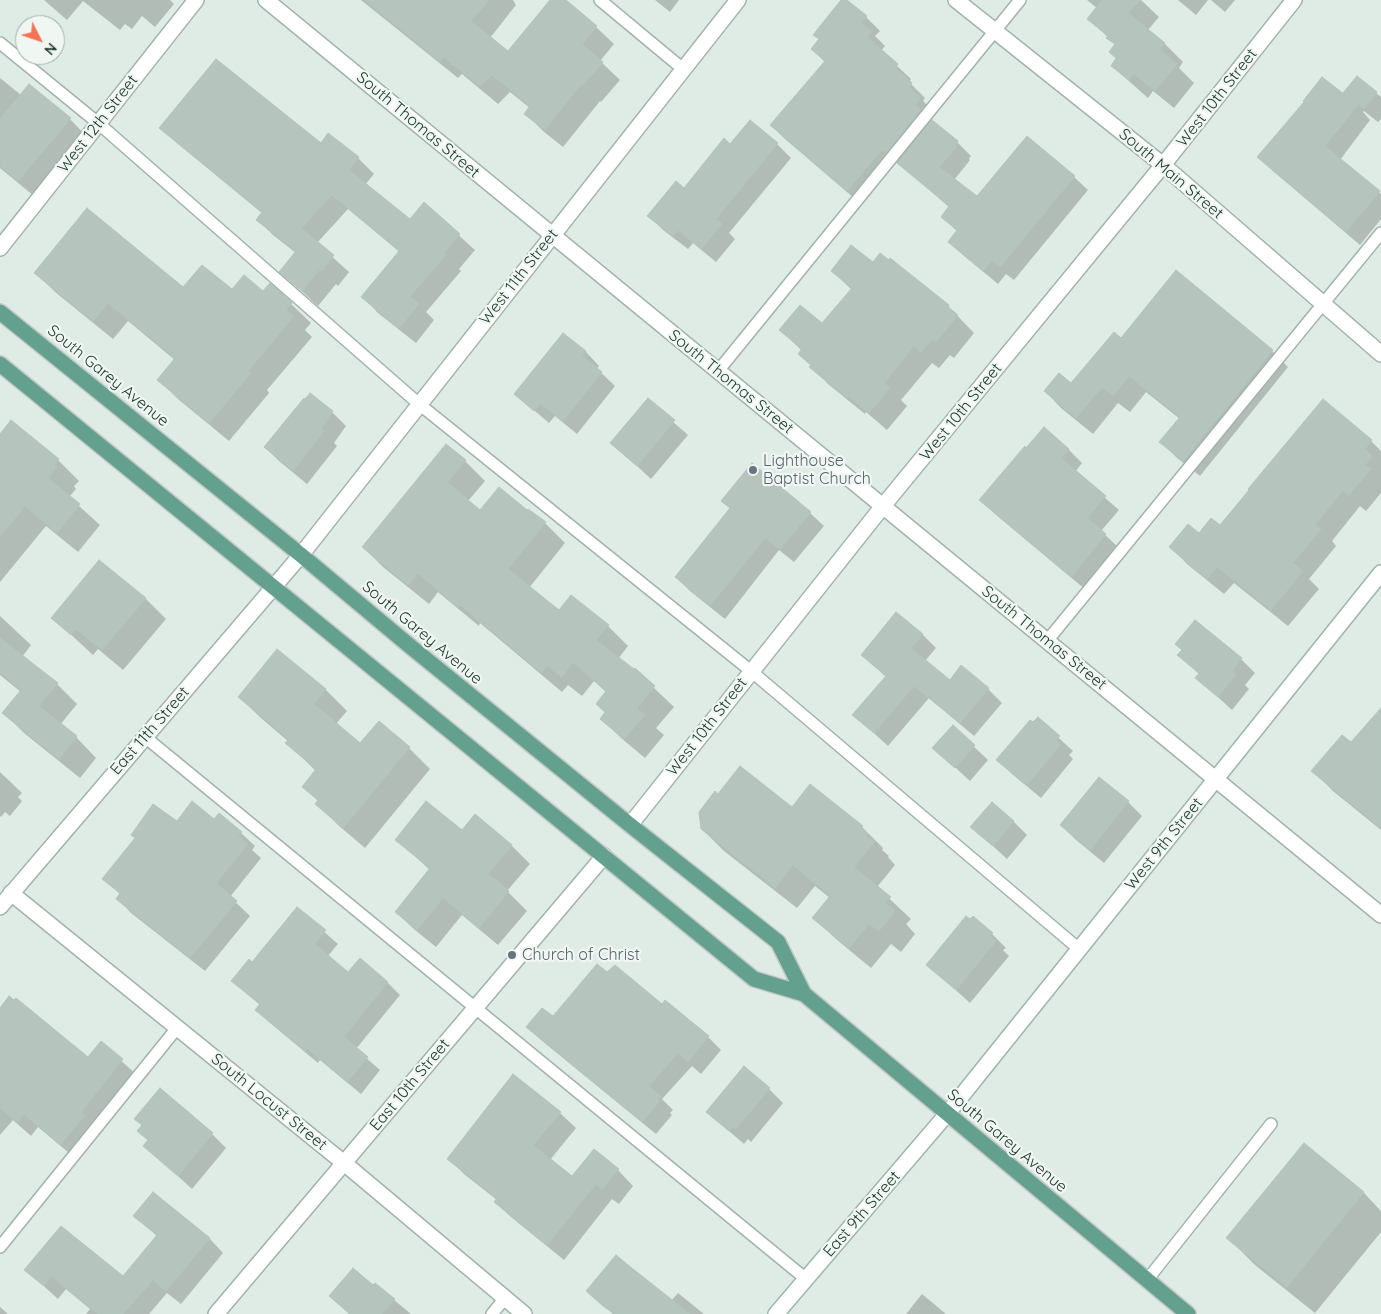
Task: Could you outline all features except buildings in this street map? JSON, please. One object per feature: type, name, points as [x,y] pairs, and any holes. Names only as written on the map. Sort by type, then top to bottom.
[{"type":"main road","name":"South Garey Avenue","points":[[0,312],[301,555],[630,825],[778,942],[804,994],[1188,1314]]},
{"type":"main road","name":"South Garey Avenue","points":[[0,364],[754,980],[804,994]]},
{"type":"street","name":"West 12th Street","points":[[0,248],[196,0]]},
{"type":"street","name":"South Thomas Street","points":[[266,0],[1381,915]]},
{"type":"street","name":"West 11th Street","points":[[301,555],[551,235],[738,0]]},
{"type":"street","name":"South Main Street","points":[[956,0],[1164,165],[1381,354]]},
{"type":"street","name":"West 10th Street","points":[[630,825],[883,506],[1164,165],[1294,0]]},
{"type":"street","name":"East 11th Street","points":[[0,907],[301,555]]},
{"type":"street","name":"West 9th Street","points":[[947,1114],[1381,573]]},
{"type":"street","name":"East 10th Street","points":[[216,1314],[604,856]]},
{"type":"street","name":"South Locust Street","points":[[11,893],[344,1163],[524,1314]]},
{"type":"street","name":"East 9th Street","points":[[776,1314],[947,1114]]},
{"type":"lane","points":[[600,0],[683,69]]},
{"type":"lane","points":[[718,371],[1020,0]]},
{"type":"lane","points":[[0,43],[98,123],[419,404],[751,671],[1080,949]]},
{"type":"lane","points":[[1047,641],[1381,233]]},
{"type":"lane","points":[[145,737],[806,1279]]},
{"type":"lane","points":[[0,1247],[178,1028]]},
{"type":"lane","points":[[1147,1280],[1271,1124]]},
{"type":"lane","points":[[492,1314],[505,1298]]},
{"type":"place","name":"Lighthouse Baptist Church","points":[[753,470]]},
{"type":"place","name":"Church of Christ","points":[[512,955]]}]
